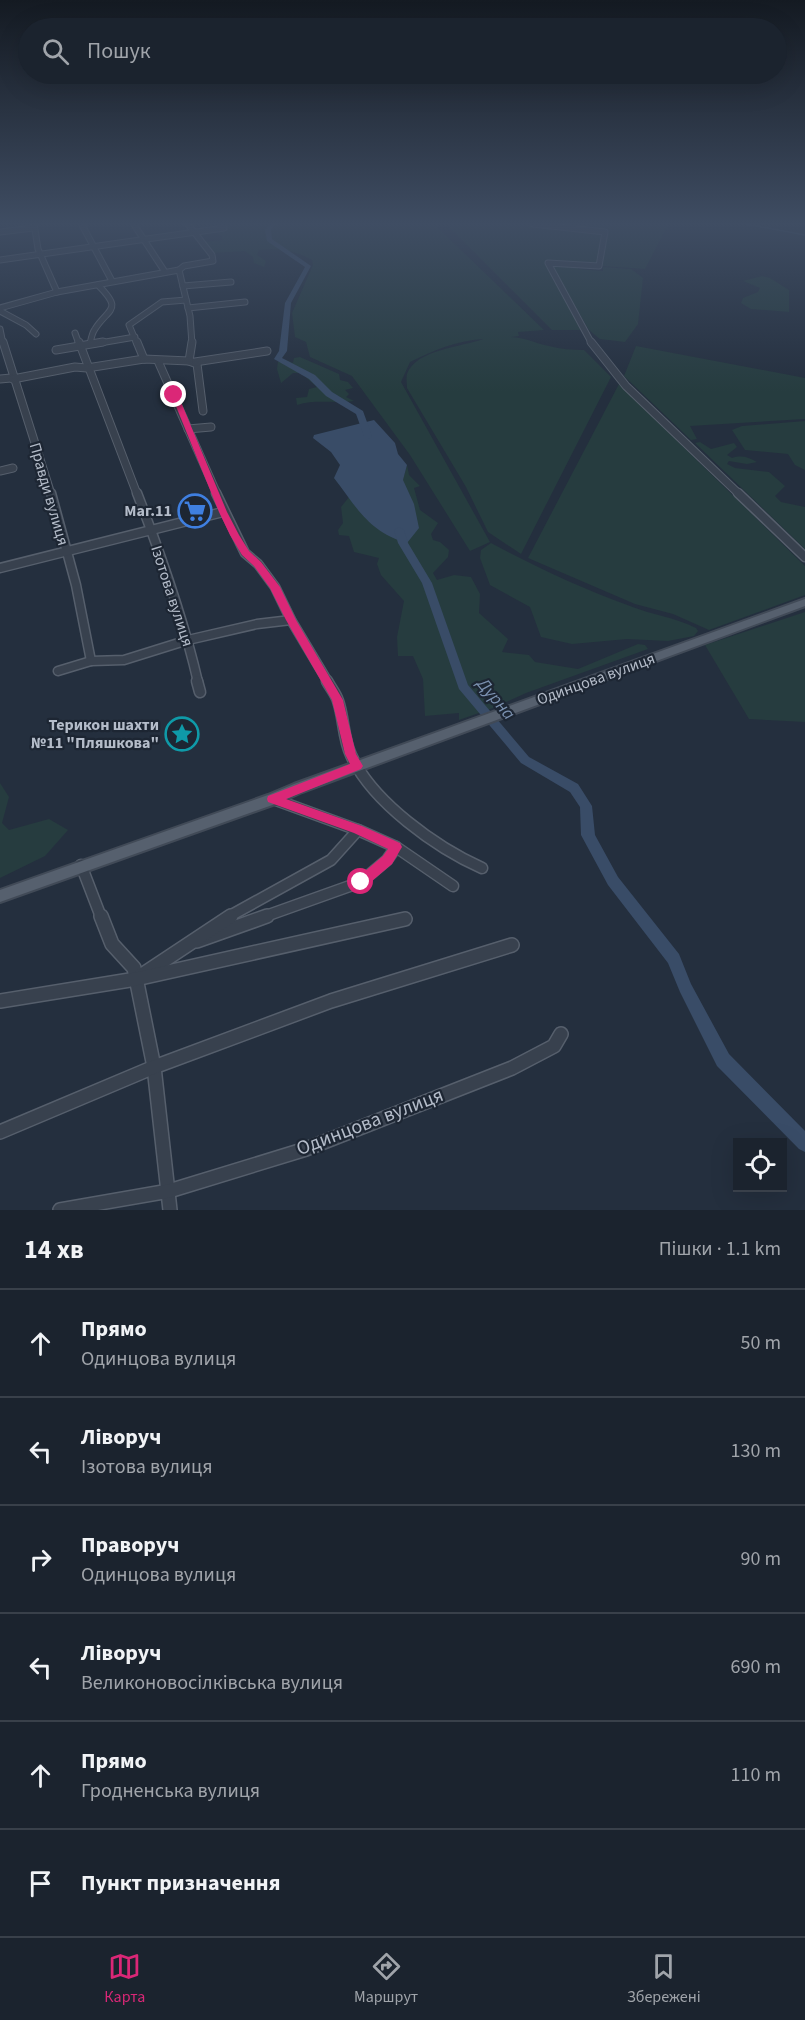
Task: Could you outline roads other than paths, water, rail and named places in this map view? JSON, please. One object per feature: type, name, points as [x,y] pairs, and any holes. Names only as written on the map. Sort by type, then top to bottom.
[{"type":"main road","name":"Одинцова вулиця","points":[[0,896],[81,865],[273,799],[805,602]]},
{"type":"street","points":[[51,279],[57,292]]},
{"type":"street","points":[[0,310],[57,292],[121,279]]},
{"type":"street","points":[[181,279],[188,308],[192,362],[201,382],[203,411]]},
{"type":"street","points":[[557,279],[595,349],[626,386],[805,557]]},
{"type":"street","points":[[183,286],[231,282]]},
{"type":"street","points":[[90,344],[94,330],[110,314],[112,306],[109,296],[98,285]]},
{"type":"street","points":[[144,359],[129,325],[162,302],[186,300]]},
{"type":"street","points":[[188,308],[245,302]]},
{"type":"street","points":[[0,310],[26,325],[36,334]]},
{"type":"street","name":"Правди вулиця","points":[[0,329],[12,378],[41,460],[85,624],[92,662]]},
{"type":"street","name":"Ізотова вулиця","points":[[75,333],[161,556],[188,640],[200,692]]},
{"type":"street","points":[[56,350],[135,337]]},
{"type":"street","points":[[0,379],[144,359],[192,362],[267,351]]},
{"type":"street","points":[[158,361],[223,512],[245,553],[258,564],[275,587],[291,620],[338,700],[350,754],[357,766],[396,813],[453,855],[482,868]]},
{"type":"street","points":[[188,429],[211,427]]},
{"type":"street","points":[[0,471],[13,468]]},
{"type":"street","points":[[0,568],[223,512]]},
{"type":"street","points":[[58,671],[92,662],[124,660],[188,640],[257,624],[291,620]]},
{"type":"street","points":[[273,799],[358,830],[396,847],[453,886]]},
{"type":"street","points":[[136,979],[182,946],[241,909],[331,860],[358,830]]},
{"type":"street","points":[[182,946],[361,882],[387,860],[396,847]]},
{"type":"street","points":[[81,865],[112,944],[134,968],[154,1067],[170,1210]]},
{"type":"street","points":[[241,909],[245,924]]},
{"type":"street","points":[[0,1001],[136,979],[405,919]]},
{"type":"street","points":[[0,1132],[154,1067],[331,1001],[512,945]]},
{"type":"street","name":"Одинцова вулиця","points":[[60,1210],[169,1191],[306,1149],[430,1098],[498,1074],[554,1046],[561,1034]]},
{"type":"water","points":[[374,420],[395,443],[398,454],[407,465],[403,480],[414,504],[419,528],[407,543],[383,532],[365,518],[334,478],[340,465],[331,452],[313,438],[314,435]]},
{"type":"waterway","name":"Дурна","points":[[301,279],[288,303],[283,351],[278,359],[312,377],[329,394],[360,413],[368,436]]},
{"type":"waterway","name":"Дурна","points":[[399,530],[403,543],[427,583],[463,686],[525,760],[574,788],[586,806],[588,835],[613,881],[674,959],[685,987],[723,1060],[805,1143]]},
{"type":"place","name":"Маг.11","points":[[195,511]]},
{"type":"place","name":"Терикон шахти №11 \"Пляшкова\"","points":[[182,734]]}]
